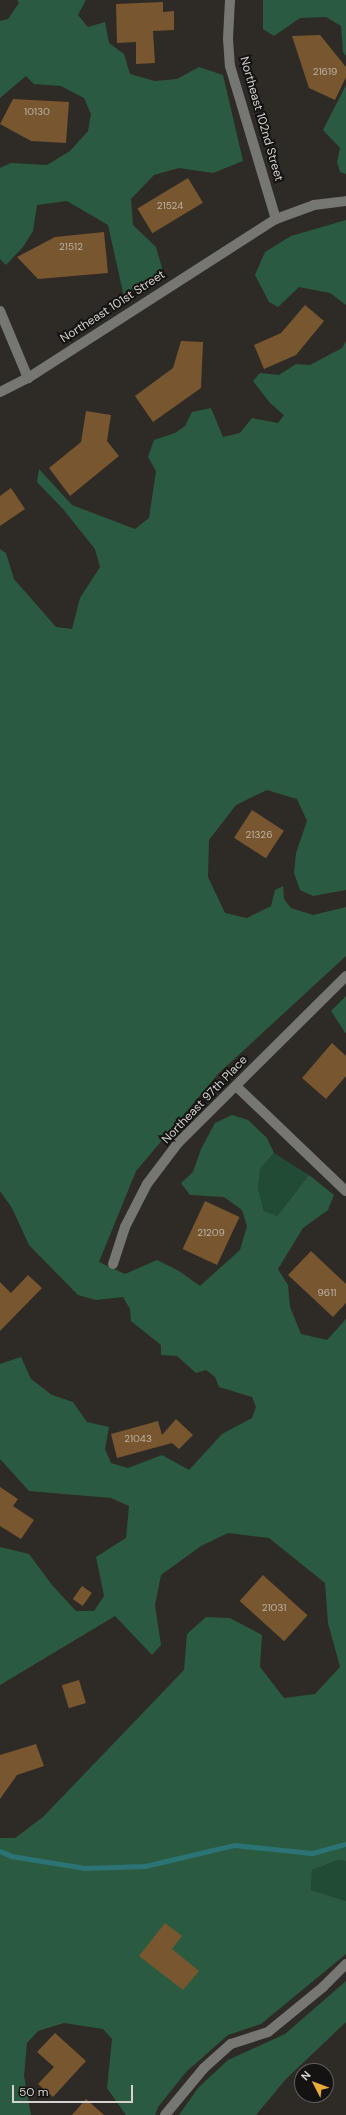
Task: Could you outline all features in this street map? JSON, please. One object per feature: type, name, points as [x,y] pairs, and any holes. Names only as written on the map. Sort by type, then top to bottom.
[{"type":"street","name":"Northeast 102nd Street","points":[[230,0],[228,39],[230,66],[276,219]]},
{"type":"street","name":"Northeast 101st Street","points":[[0,392],[28,378],[276,219],[314,205],[346,201]]},
{"type":"street","points":[[0,311],[28,378]]},
{"type":"street","name":"Northeast 97th Place","points":[[113,1264],[125,1227],[147,1184],[178,1143],[346,976]]},
{"type":"street","points":[[236,1086],[346,1191]]},
{"type":"street","points":[[165,2115],[204,2068],[231,2044],[268,2032],[323,1987],[346,1964]]},
{"type":"green space","points":[[17,0],[86,0],[78,15],[88,27],[105,22],[109,43],[124,54],[130,74],[155,81],[177,79],[199,67],[223,75],[243,161],[213,173],[179,168],[154,175],[131,199],[133,225],[156,247],[164,275],[124,297],[108,225],[67,201],[37,205],[33,231],[23,247],[6,265],[0,259],[0,168],[11,163],[47,165],[70,151],[88,131],[91,114],[84,98],[61,86],[34,84],[26,76],[0,98],[0,21],[8,19],[19,3]]},
{"type":"green space","points":[[263,0],[346,0],[346,56],[343,52],[341,26],[326,17],[300,18],[274,36],[263,29]]},
{"type":"green space","points":[[346,85],[346,174],[340,172],[337,162],[340,148],[323,130]]},
{"type":"green space","points":[[346,220],[346,305],[330,293],[299,287],[278,307],[269,302],[255,275],[265,252],[291,236]]},
{"type":"green space","points":[[346,341],[346,890],[313,896],[300,890],[294,873],[296,853],[307,821],[297,799],[267,790],[236,805],[209,840],[208,877],[225,913],[247,918],[271,906],[275,890],[283,886],[284,899],[291,908],[313,915],[346,907],[346,956],[219,1073],[136,1171],[99,1262],[125,1274],[157,1260],[179,1271],[200,1286],[240,1250],[247,1226],[242,1210],[224,1197],[190,1195],[181,1183],[193,1172],[201,1149],[215,1123],[232,1115],[248,1120],[267,1138],[274,1153],[260,1169],[258,1189],[264,1211],[277,1216],[309,1175],[334,1195],[328,1210],[303,1228],[278,1269],[288,1285],[290,1307],[301,1334],[327,1340],[346,1319],[346,1861],[339,1860],[312,1870],[311,1890],[346,1901],[346,1954],[261,2024],[228,2035],[186,2072],[158,2107],[155,2115],[126,2115],[107,2088],[112,2039],[103,2029],[64,2023],[38,2031],[27,2043],[24,2076],[31,2115],[0,2115],[0,1838],[15,1838],[43,1817],[184,1670],[187,1634],[206,1617],[230,1618],[262,1635],[260,1667],[284,1698],[315,1694],[340,1667],[328,1623],[325,1583],[269,1538],[228,1533],[201,1546],[161,1575],[155,1605],[161,1645],[152,1655],[115,1616],[0,1685],[0,1547],[29,1554],[52,1585],[76,1611],[94,1611],[104,1596],[96,1557],[126,1538],[129,1506],[111,1498],[29,1491],[0,1459],[0,1364],[21,1357],[31,1379],[52,1395],[73,1402],[87,1422],[109,1427],[105,1449],[111,1463],[128,1468],[162,1455],[189,1470],[222,1434],[252,1418],[256,1407],[252,1397],[219,1387],[215,1377],[206,1370],[196,1373],[177,1356],[161,1355],[161,1345],[131,1321],[130,1309],[123,1297],[96,1300],[78,1295],[29,1245],[12,1208],[0,1191],[0,549],[6,553],[14,579],[56,627],[72,629],[80,598],[100,567],[95,549],[63,509],[37,482],[39,469],[72,505],[135,529],[149,518],[156,471],[148,457],[154,440],[175,433],[185,426],[192,412],[211,408],[223,437],[240,433],[252,418],[278,423],[284,415],[270,403],[253,381],[260,373],[279,375],[296,364],[310,365],[342,348]]},
{"type":"green space","points":[[346,996],[346,1034],[331,1011]]},
{"type":"green space","points":[[274,1153],[309,1175],[277,1216],[264,1211],[258,1189],[260,1169]]},
{"type":"green space","points":[[339,1860],[346,1861],[346,1901],[311,1890],[312,1870]]},
{"type":"green space","points":[[346,1981],[346,2022],[303,2063],[294,2063],[294,2071],[256,2115],[179,2115],[198,2088],[228,2060],[285,2034]]},
{"type":"building","points":[[163,2],[163,12],[174,11],[174,30],[153,31],[155,63],[136,64],[136,42],[117,43],[116,4]]},
{"type":"building","points":[[320,35],[346,67],[346,77],[335,100],[309,88],[292,36]]},
{"type":"building","points":[[13,99],[69,102],[66,143],[31,141],[0,124]]},
{"type":"building","points":[[188,178],[203,203],[152,233],[137,208]]},
{"type":"building","points":[[104,232],[108,273],[38,279],[17,257],[55,237]]},
{"type":"building","points":[[305,305],[324,321],[296,355],[264,369],[254,345],[281,333]]},
{"type":"building","points":[[181,341],[203,342],[201,388],[153,422],[135,396],[173,368]]},
{"type":"building","points":[[86,411],[111,415],[107,441],[119,456],[70,496],[49,468],[81,442]]},
{"type":"building","points":[[11,488],[25,509],[0,526],[0,496]]},
{"type":"building","points":[[252,810],[284,831],[266,858],[234,838]]},
{"type":"building","points":[[332,1043],[346,1056],[346,1076],[326,1099],[302,1078]]},
{"type":"building","points":[[205,1201],[239,1217],[217,1265],[183,1249]]},
{"type":"building","points":[[311,1251],[346,1284],[346,1303],[333,1317],[288,1275]]},
{"type":"building","points":[[28,1275],[42,1288],[0,1331],[0,1282],[11,1293]]},
{"type":"building","points":[[176,1419],[193,1435],[179,1449],[172,1443],[117,1458],[111,1434],[158,1421],[162,1435]]},
{"type":"building","points":[[0,1487],[18,1499],[13,1506],[34,1520],[21,1539],[0,1526]]},
{"type":"building","points":[[263,1575],[308,1615],[284,1641],[240,1601]]},
{"type":"building","points":[[82,1586],[92,1593],[83,1606],[73,1599]]},
{"type":"building","points":[[79,1680],[86,1703],[69,1708],[62,1685]]},
{"type":"building","points":[[36,1744],[44,1766],[17,1775],[0,1799],[0,1755]]},
{"type":"building","points":[[165,1923],[182,1936],[172,1949],[199,1971],[183,1990],[139,1956]]},
{"type":"building","points":[[55,2033],[86,2061],[53,2097],[38,2084],[54,2067],[37,2052]]},
{"type":"building","points":[[86,2099],[104,2115],[72,2115]]},
{"type":"waterway","points":[[0,1851],[11,1856],[85,1868],[145,1866],[234,1845],[312,1853],[346,1844]]}]
